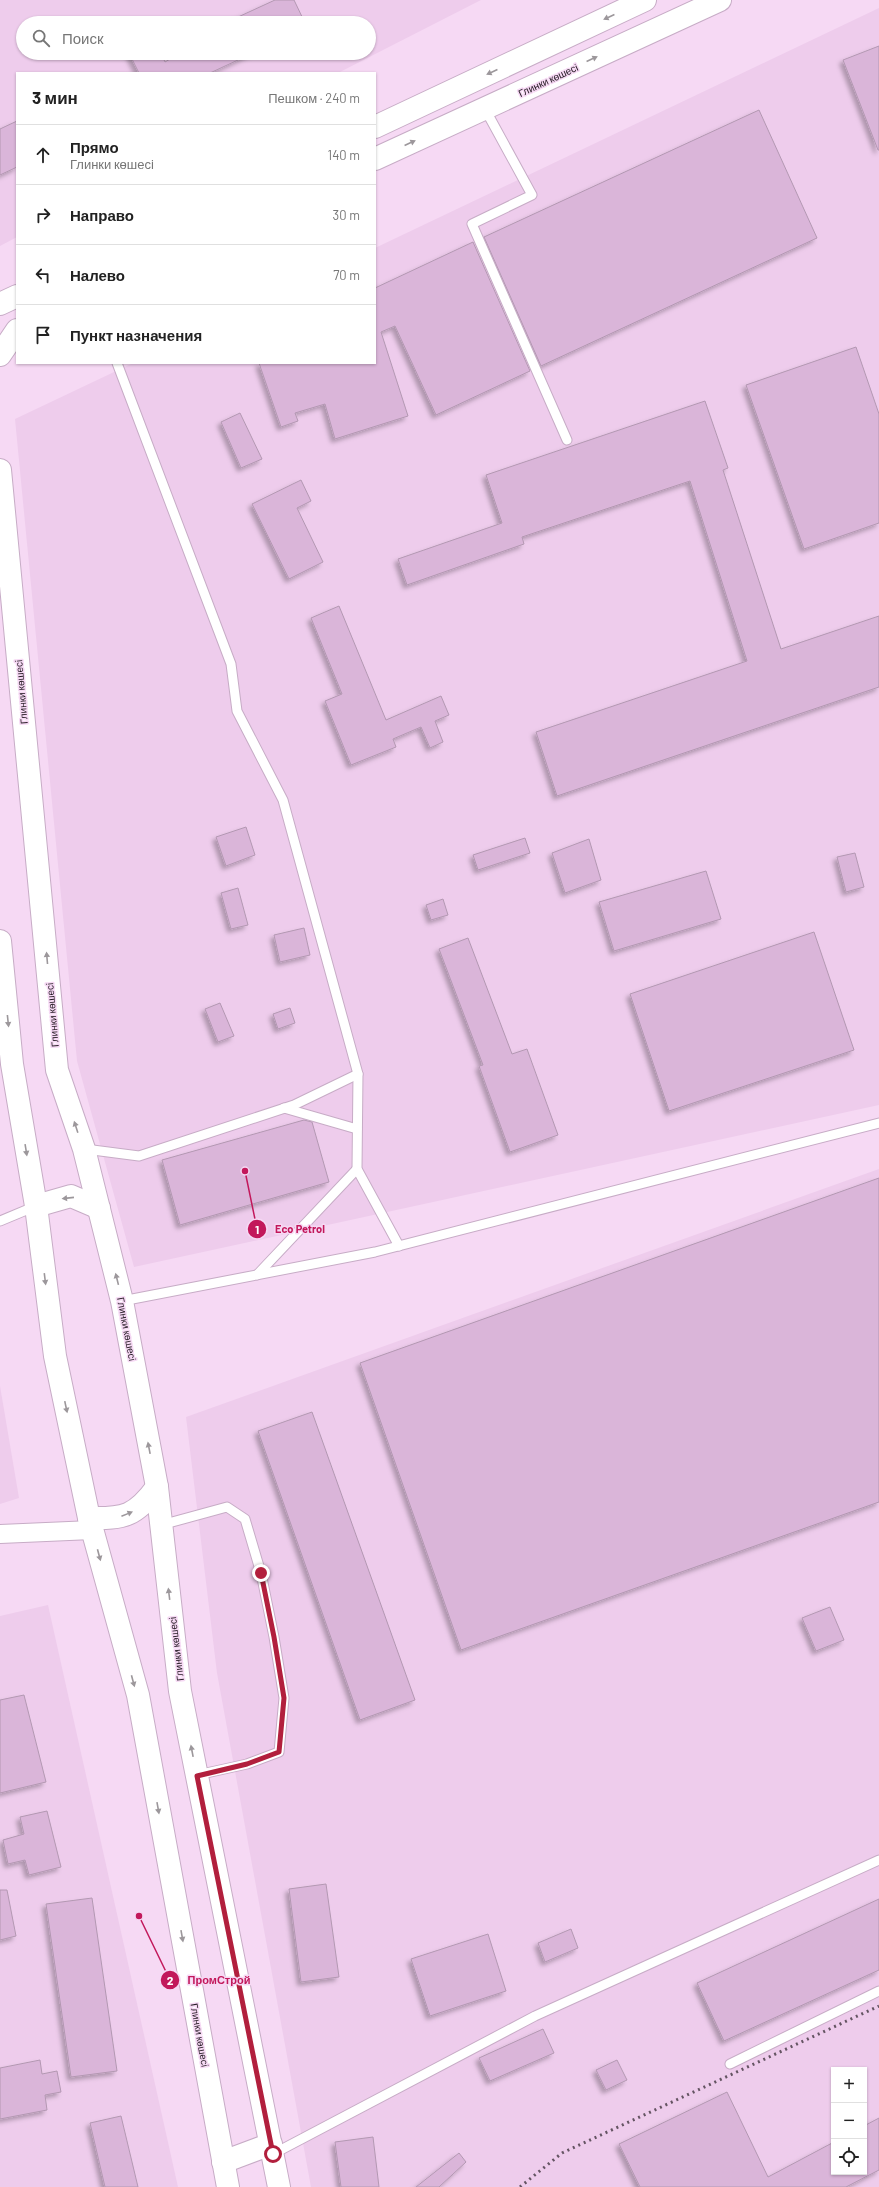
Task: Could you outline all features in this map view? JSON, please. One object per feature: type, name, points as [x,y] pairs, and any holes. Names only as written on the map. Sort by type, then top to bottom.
[{"type":"main road","points":[[376,127],[645,0]]},
{"type":"main road","name":"Глинки көшесі","points":[[376,159],[720,0]]},
{"type":"main road","points":[[0,304],[16,296]]},
{"type":"main road","points":[[0,354],[16,331]]},
{"type":"main road","name":"Глинки көшесі","points":[[0,470],[57,1070],[84,1149],[122,1301],[157,1486],[180,1691],[280,2187]]},
{"type":"main road","name":"Глинки көшесі","points":[[0,941],[12,1064],[36,1206],[55,1356],[90,1524],[138,1695],[228,2187]]},
{"type":"main road","points":[[36,1206],[71,1196],[99,1208]]},
{"type":"main road","points":[[90,1524],[128,1514],[145,1504],[157,1486]]},
{"type":"main road","points":[[223,2162],[272,2149]]},
{"type":"street","points":[[0,1534],[90,1524]]},
{"type":"lane","points":[[485,109],[532,194],[472,224],[567,440]]},
{"type":"lane","points":[[117,364],[231,664],[237,711],[283,800],[358,1074],[357,1169],[399,1246]]},
{"type":"lane","points":[[84,1149],[139,1156],[284,1108],[358,1074]]},
{"type":"lane","points":[[284,1108],[357,1129]]},
{"type":"lane","points":[[122,1301],[399,1246],[879,1123]]},
{"type":"lane","points":[[257,1275],[357,1169]]},
{"type":"lane","points":[[0,1221],[36,1206]]},
{"type":"lane","points":[[161,1525],[227,1507],[245,1519],[261,1573],[282,1690],[279,1752],[247,1764],[197,1776]]},
{"type":"lane","points":[[272,2149],[535,2016],[879,1860]]},
{"type":"lane","points":[[730,2064],[879,1991]]},
{"type":"shaded area","points":[[0,0],[481,0],[376,54],[376,16],[16,16],[16,60],[363,60],[340,72],[16,72],[16,238],[0,246]]},
{"type":"shaded area","points":[[879,8],[879,1105],[134,1267],[77,1061],[15,419],[131,364],[376,364],[376,248]]},
{"type":"shaded area","points":[[879,1169],[879,2187],[311,2187],[217,1673],[186,1417]]},
{"type":"shaded area","points":[[0,1386],[19,1498],[0,1504]]},
{"type":"shaded area","points":[[48,1605],[178,2187],[0,2187],[0,1616]]},
{"type":"building","points":[[275,0],[294,0],[302,16],[240,16]]},
{"type":"building","points":[[879,46],[879,150],[878,150],[843,60]]},
{"type":"building","points":[[132,60],[164,60],[165,62],[168,60],[238,60],[212,72],[138,72]]},
{"type":"building","points":[[759,110],[817,238],[541,366],[484,237]]},
{"type":"building","points":[[16,121],[16,167],[0,175],[0,129]]},
{"type":"building","points":[[473,242],[530,371],[436,415],[395,326],[381,332],[408,416],[335,439],[325,404],[295,413],[298,421],[281,427],[259,364],[376,364],[376,288]]},
{"type":"building","points":[[856,347],[879,414],[879,523],[804,549],[746,385]]},
{"type":"building","points":[[705,401],[728,468],[723,470],[781,649],[879,616],[879,687],[557,796],[536,732],[747,661],[690,481],[522,537],[524,544],[407,585],[398,559],[502,523],[486,475]]},
{"type":"building","points":[[240,413],[262,459],[241,468],[221,422]]},
{"type":"building","points":[[301,480],[311,501],[297,508],[323,562],[289,579],[252,504]]},
{"type":"building","points":[[339,606],[386,720],[441,696],[449,715],[435,721],[443,742],[430,748],[421,727],[393,739],[396,747],[351,765],[325,701],[342,694],[311,618]]},
{"type":"building","points":[[246,827],[255,855],[226,866],[216,837]]},
{"type":"building","points":[[525,838],[530,853],[478,870],[473,855]]},
{"type":"building","points":[[589,839],[601,880],[565,893],[552,853]]},
{"type":"building","points":[[855,853],[864,887],[846,892],[837,857]]},
{"type":"building","points":[[706,871],[721,919],[614,951],[599,902]]},
{"type":"building","points":[[238,888],[248,925],[231,929],[221,893]]},
{"type":"building","points":[[443,899],[448,915],[431,920],[426,905]]},
{"type":"building","points":[[304,928],[310,955],[280,962],[274,935]]},
{"type":"building","points":[[814,932],[854,1050],[669,1111],[630,994]]},
{"type":"building","points":[[468,938],[512,1054],[527,1049],[558,1135],[510,1152],[479,1066],[483,1065],[439,949]]},
{"type":"building","points":[[220,1003],[234,1036],[218,1042],[205,1009]]},
{"type":"building","points":[[290,1008],[295,1023],[278,1029],[273,1014]]},
{"type":"building","points":[[304,1120],[312,1122],[329,1182],[180,1225],[162,1160]]},
{"type":"building","points":[[879,1178],[879,1502],[461,1650],[360,1363]]},
{"type":"building","points":[[312,1412],[415,1700],[360,1720],[258,1431]]},
{"type":"building","points":[[830,1607],[844,1640],[816,1651],[802,1618]]},
{"type":"building","points":[[24,1695],[46,1782],[0,1793],[0,1700]]},
{"type":"building","points":[[47,1811],[61,1867],[29,1875],[25,1860],[8,1864],[3,1840],[24,1834],[20,1817]]},
{"type":"building","points":[[326,1884],[339,1977],[301,1982],[289,1889]]},
{"type":"building","points":[[0,1890],[7,1890],[16,1936],[0,1940]]},
{"type":"building","points":[[92,1898],[117,2071],[71,2077],[46,1904]]},
{"type":"building","points":[[879,1899],[879,1970],[724,2041],[697,1983]]},
{"type":"building","points":[[571,1929],[578,1948],[545,1962],[538,1943]]},
{"type":"building","points":[[488,1934],[506,1991],[430,2016],[411,1959]]},
{"type":"building","points":[[543,2029],[554,2053],[490,2081],[479,2058]]},
{"type":"building","points":[[40,2060],[42,2074],[57,2071],[61,2092],[45,2095],[47,2110],[0,2119],[0,2068]]},
{"type":"building","points":[[617,2060],[627,2080],[606,2090],[596,2070]]},
{"type":"building","points":[[727,2092],[768,2177],[831,2144],[831,2175],[867,2175],[867,2124],[879,2118],[879,2170],[846,2187],[640,2187],[619,2144]]},
{"type":"building","points":[[121,2116],[138,2187],[105,2187],[90,2123]]},
{"type":"building","points":[[373,2137],[379,2187],[341,2187],[335,2142]]},
{"type":"building","points":[[459,2153],[466,2162],[439,2187],[416,2187]]},
{"type":"railway","points":[[520,2187],[562,2153],[879,2006]]},
{"type":"place","name":"Eco Petrol","points":[[245,1171]]},
{"type":"place","name":"ПромСтрой","points":[[139,1916]]},
{"type":"route","points":[[261,1573],[274,1637],[284,1698],[279,1752],[247,1764],[197,1776],[273,2154]]}]
